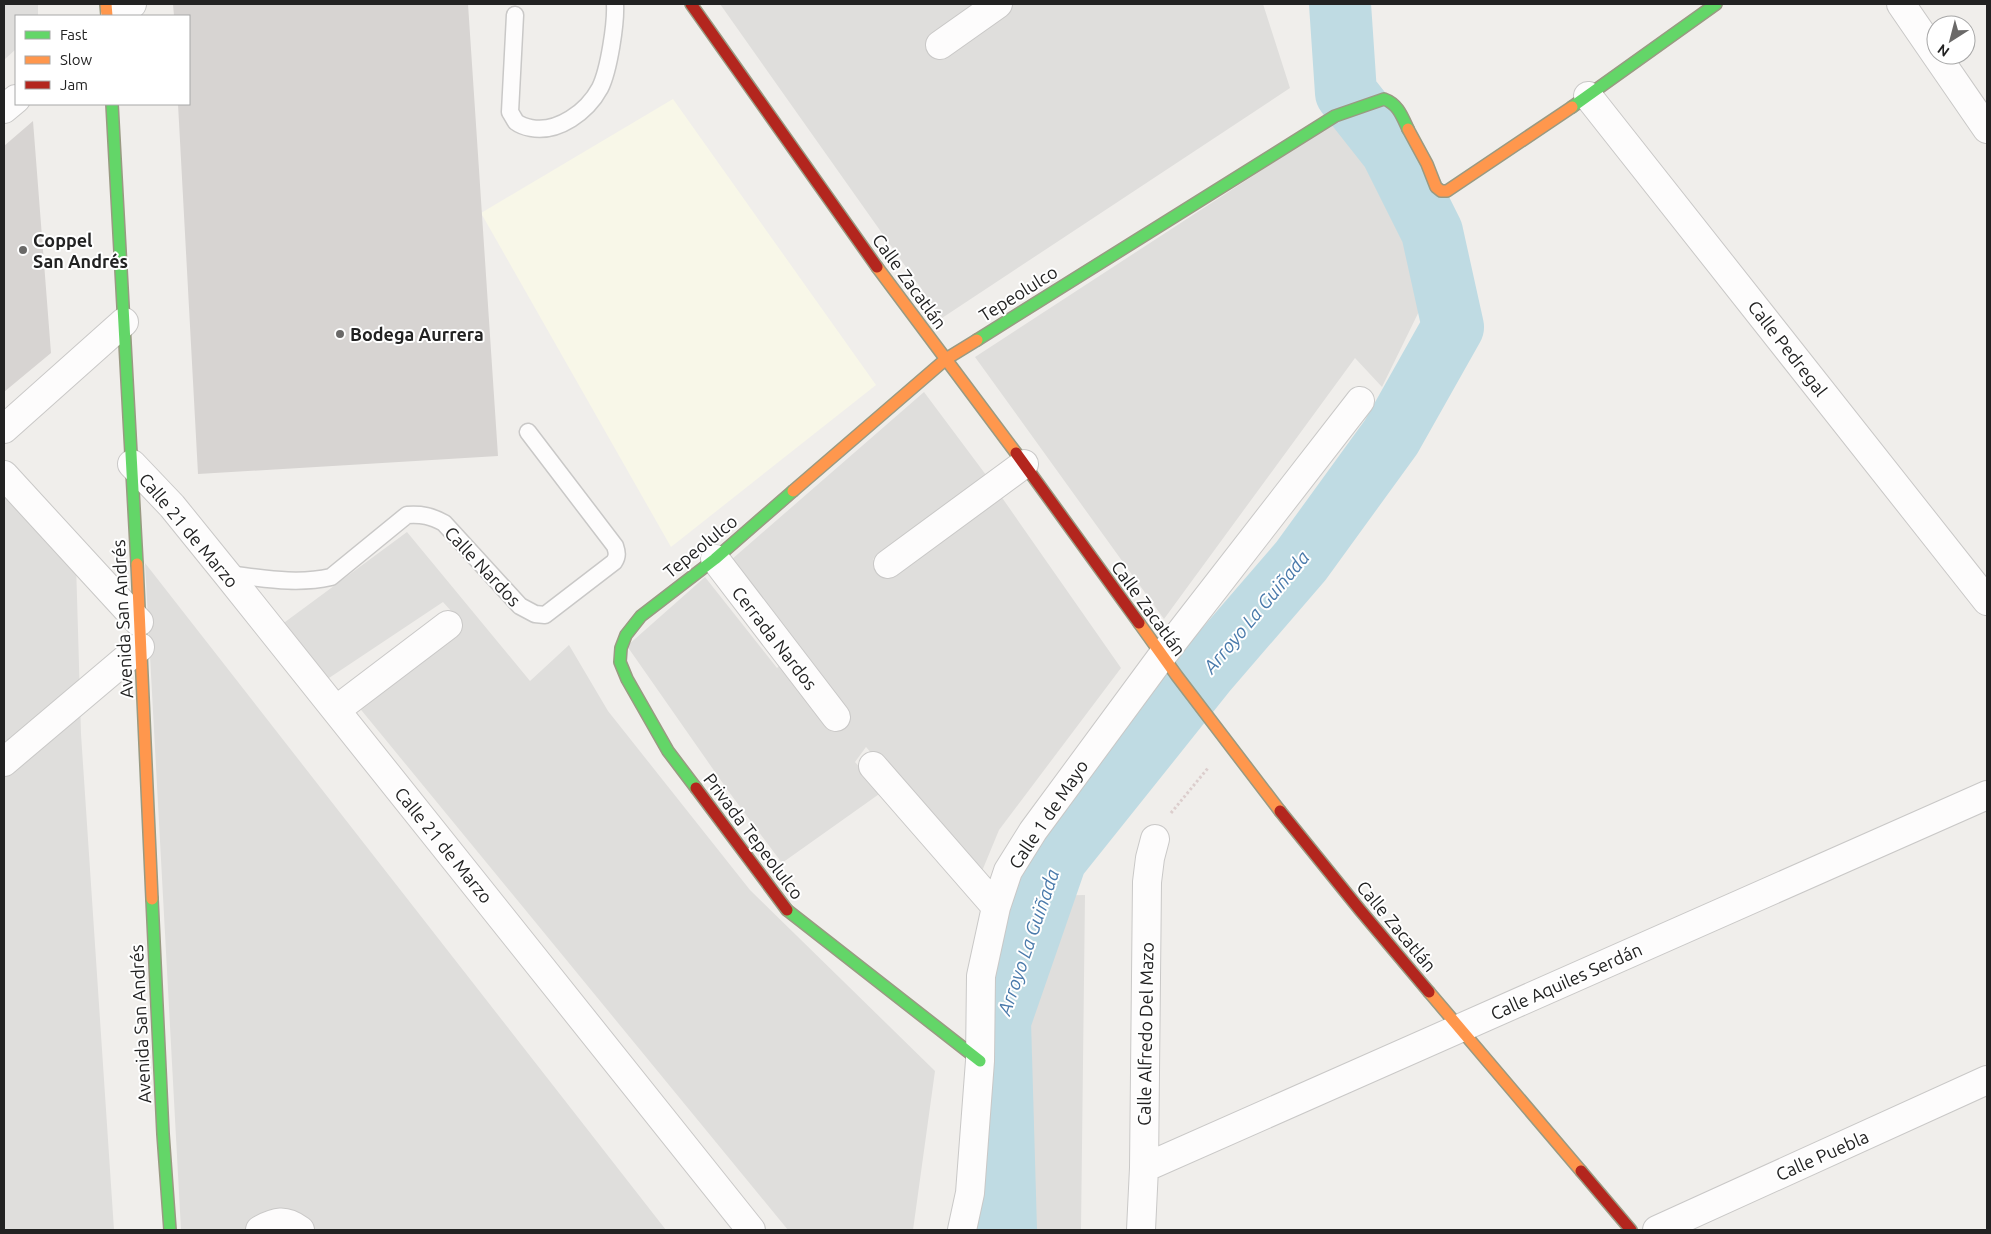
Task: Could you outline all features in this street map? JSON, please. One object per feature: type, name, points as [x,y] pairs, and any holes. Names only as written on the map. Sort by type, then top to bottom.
[{"type":"street","points":[[116,15],[132,4]]},
{"type":"street","name":"Calle Zacatlán","points":[[691,4],[872,260],[1024,464],[1169,666],[1290,823],[1631,1230]]},
{"type":"street","points":[[940,45],[998,4]]},
{"type":"street","points":[[1588,96],[1716,4]]},
{"type":"street","points":[[1901,4],[1926,40]]},
{"type":"street","points":[[1943,65],[1987,129]]},
{"type":"street","name":"Tepeolulco","points":[[621,648],[626,635],[641,616],[715,558],[946,359],[1335,116],[1384,99],[1392,102],[1408,125],[1428,164],[1436,188],[1441,192],[1447,191],[1588,96]]},
{"type":"street","name":"Calle Pedregal","points":[[1588,96],[1987,601]]},
{"type":"street","points":[[4,109],[15,99]]},
{"type":"street","name":"Avenida San Andrés","points":[[112,105],[132,464],[163,1134],[170,1230]]},
{"type":"street","points":[[4,429],[124,322]]},
{"type":"street","name":"Calle 1 de Mayo","points":[[962,1230],[970,1193],[980,1061],[982,976],[996,907],[1008,871],[1033,831],[1169,666],[1360,401]]},
{"type":"street","name":"Calle 21 de Marzo","points":[[132,464],[172,506],[227,574],[750,1230]]},
{"type":"street","points":[[888,564],[1024,464]]},
{"type":"street","points":[[4,475],[140,635],[4,762]]},
{"type":"street","name":"Cerrada Nardos","points":[[715,558],[836,716]]},
{"type":"street","points":[[336,710],[448,625]]},
{"type":"street","name":"Privada Tepeolulco","points":[[621,648],[620,662],[627,679],[668,751],[784,907],[794,917],[980,1061]]},
{"type":"street","points":[[874,766],[996,907]]},
{"type":"street","name":"Calle Aquiles Serdán","points":[[1144,1168],[1987,795]]},
{"type":"street","name":"Calle Alfredo Del Mazo","points":[[1141,1230],[1144,1168],[1147,882],[1155,839]]},
{"type":"street","name":"Calle Puebla","points":[[1657,1230],[1987,1080]]},
{"type":"street","points":[[260,1230],[274,1222],[293,1226]]},
{"type":"lane","points":[[515,15],[510,112],[516,122],[525,127],[541,130],[562,124],[574,117],[589,103],[600,87],[610,53],[615,4]]},
{"type":"lane","name":"Calle Nardos","points":[[227,574],[291,581],[331,577],[407,515],[421,514],[432,517],[444,524],[520,606],[535,614],[545,615],[614,562],[617,553],[615,546],[528,432]]},
{"type":"path","points":[[1155,839],[1167,818],[1230,743]]},
{"type":"shaded area","points":[[4,4],[38,4],[38,15],[15,15],[15,50],[4,60]]},
{"type":"shaded area","points":[[720,4],[1263,4],[1290,88],[942,318]]},
{"type":"shaded area","points":[[673,99],[876,385],[671,547],[481,213]]},
{"type":"shaded area","points":[[1334,123],[1400,209],[1427,295],[1382,387],[1355,358],[1164,619],[975,357]]},
{"type":"shaded area","points":[[924,392],[989,479],[873,559],[880,571],[996,489],[1121,668],[999,830],[980,876],[866,747],[855,762],[882,792],[782,863],[729,792],[627,646],[705,577],[777,668],[790,655],[731,560]]},
{"type":"shaded area","points":[[4,473],[76,563],[81,734],[114,1230],[4,1230]]},
{"type":"shaded area","points":[[407,532],[530,681],[569,645],[608,711],[750,890],[935,1071],[913,1230],[788,1230],[353,700],[461,622],[443,602],[326,680],[281,625]]},
{"type":"shaded area","points":[[145,563],[666,1230],[181,1230]]},
{"type":"shaded area","points":[[1085,895],[1081,1230],[1031,1230],[1016,1037],[1040,896]]},
{"type":"building","name":"Bodega Aurrera","points":[[173,4],[468,4],[498,456],[198,474],[178,105],[190,105],[190,15],[174,15]]},
{"type":"building","name":"Coppel San Andrés","points":[[33,121],[51,353],[4,392],[4,146]]},
{"type":"waterway","name":"Arroyo La Guiñada","points":[[1006,1230],[1000,1021],[1056,859],[1207,670],[1301,561],[1391,437],[1453,327],[1432,232],[1391,150],[1346,93],[1340,4]]},
{"type":"traffic: fast","points":[[1572,107],[1716,4]]},
{"type":"traffic: fast","points":[[977,340],[1335,116],[1384,99],[1396,107],[1408,129]]},
{"type":"traffic: fast","points":[[112,105],[137,564]]},
{"type":"traffic: fast","points":[[696,788],[668,751],[627,679],[620,662],[621,648],[626,635],[641,616],[715,559],[793,491]]},
{"type":"traffic: fast","points":[[152,899],[163,1134],[170,1230]]},
{"type":"traffic: fast","points":[[787,910],[980,1061]]},
{"type":"traffic: slow","points":[[106,4],[107,15]]},
{"type":"traffic: slow","points":[[1408,129],[1427,164],[1436,187],[1441,191],[1447,191],[1572,107]]},
{"type":"traffic: slow","points":[[877,267],[1016,453]]},
{"type":"traffic: slow","points":[[793,491],[946,359],[977,340]]},
{"type":"traffic: slow","points":[[137,564],[152,899]]},
{"type":"traffic: slow","points":[[1139,623],[1280,811]]},
{"type":"traffic: slow","points":[[1429,992],[1581,1171]]},
{"type":"traffic: jam","points":[[691,4],[877,267]]},
{"type":"traffic: jam","points":[[1016,453],[1139,623]]},
{"type":"traffic: jam","points":[[696,788],[787,910]]},
{"type":"traffic: jam","points":[[1280,811],[1429,992]]},
{"type":"traffic: jam","points":[[1581,1171],[1631,1230]]},
{"type":"place","name":"Coppel San Andrés","points":[[23,250]]},
{"type":"place","name":"Bodega Aurrera","points":[[340,334]]}]
